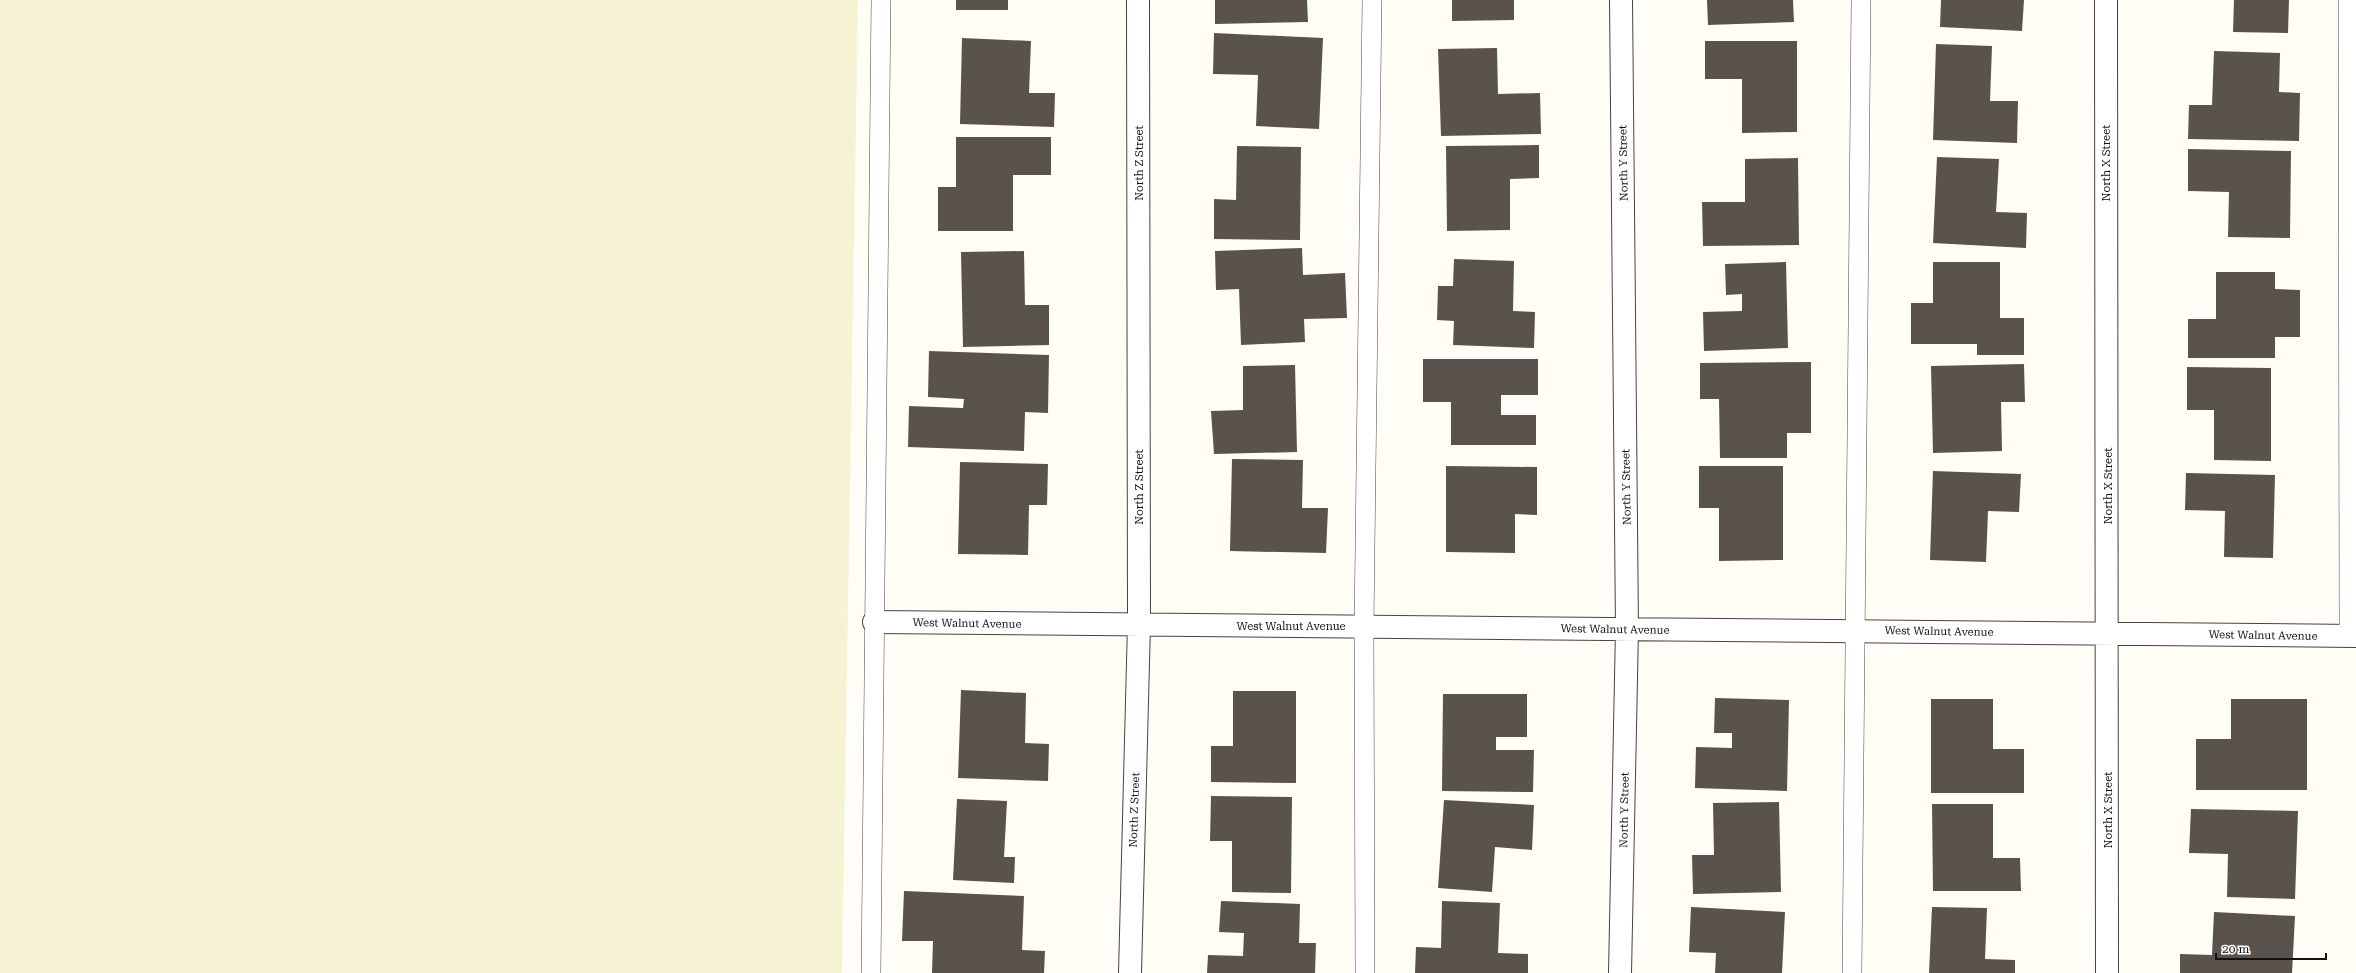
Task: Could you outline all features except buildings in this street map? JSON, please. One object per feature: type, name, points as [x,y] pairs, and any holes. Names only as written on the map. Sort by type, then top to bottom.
[{"type":"street","name":"North Z Street","points":[[1130,973],[1139,624],[1138,0]]},
{"type":"street","name":"North Y Street","points":[[1620,973],[1627,629],[1621,0]]},
{"type":"street","name":"North X Street","points":[[2106,0],[2108,633],[2107,973]]},
{"type":"street","name":"West Walnut Avenue","points":[[874,622],[2352,636]]},
{"type":"lane","points":[[871,973],[881,0]]},
{"type":"lane","points":[[1365,973],[1364,626],[1372,0]]},
{"type":"lane","points":[[1852,973],[1861,0]]},
{"type":"lane","points":[[2348,0],[2352,636]]},
{"type":"shaded area","points":[[0,0],[858,0],[842,973],[0,973]]}]
